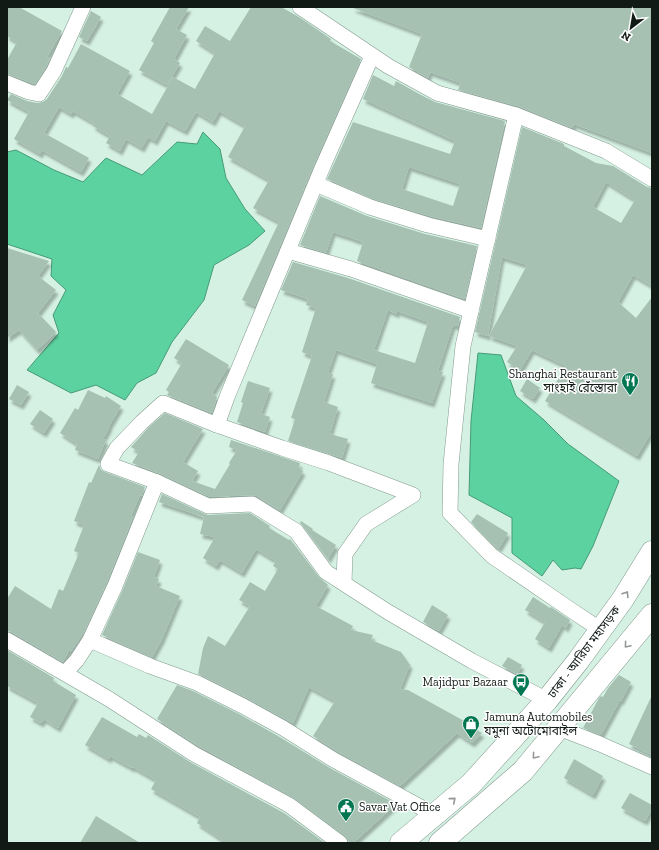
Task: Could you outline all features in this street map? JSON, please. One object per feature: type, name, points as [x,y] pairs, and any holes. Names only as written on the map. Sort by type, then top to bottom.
[{"type":"highway","name":"ঢাকা - আরিচা মহাসড়ক","points":[[401,843],[471,784],[547,700],[578,661],[623,599],[652,552]]},
{"type":"highway","points":[[440,843],[523,771],[652,615]]},
{"type":"street","points":[[7,83],[29,92],[39,94],[54,72],[82,7]]},
{"type":"street","points":[[300,7],[372,56],[437,93],[516,116],[606,151],[652,179]]},
{"type":"street","points":[[217,425],[227,397],[316,184],[372,56]]},
{"type":"street","points":[[516,116],[463,346],[451,464],[450,513],[492,556],[601,630]]},
{"type":"street","points":[[316,184],[370,207],[428,225],[488,239]]},
{"type":"street","points":[[288,251],[351,269],[471,311]]},
{"type":"street","points":[[344,583],[345,554],[366,524],[413,494],[217,425],[163,403],[117,448],[108,464],[157,482],[208,506],[252,504],[296,531],[326,572],[388,612],[472,661],[547,700]]},
{"type":"street","points":[[65,673],[77,660],[90,640],[115,586],[157,482]]},
{"type":"street","points":[[7,640],[108,699],[194,754],[289,805],[340,843]]},
{"type":"street","points":[[90,640],[150,666],[197,683],[243,706],[283,728],[334,760],[435,815]]},
{"type":"street","points":[[559,728],[652,767]]},
{"type":"shaded area","points":[[203,132],[220,149],[226,178],[245,209],[265,231],[249,245],[214,265],[204,300],[172,342],[156,373],[137,383],[125,400],[96,385],[71,393],[27,370],[59,333],[53,315],[66,290],[51,276],[52,259],[7,244],[7,152],[16,150],[54,170],[83,182],[106,158],[142,175],[177,142],[197,144]]},
{"type":"shaded area","points":[[478,353],[501,355],[516,396],[544,420],[568,444],[619,481],[593,546],[581,569],[575,568],[562,570],[553,560],[542,576],[512,553],[512,518],[469,495],[471,421]]},
{"type":"building","points":[[7,7],[19,7],[62,31],[47,57],[50,58],[46,67],[35,84],[7,74],[7,60],[17,42],[7,36]]},
{"type":"building","points":[[170,7],[189,7],[176,29],[187,35],[174,59],[180,63],[167,85],[139,70],[154,43],[151,41]]},
{"type":"building","points":[[251,7],[281,7],[299,17],[331,39],[330,41],[361,59],[315,162],[255,306],[242,300],[279,222],[253,208],[269,180],[228,157],[245,126],[219,111],[213,122],[196,112],[185,131],[166,121],[155,141],[148,137],[142,148],[126,139],[120,151],[106,143],[110,136],[93,126],[94,123],[73,111],[71,114],[59,107],[44,133],[89,158],[81,172],[42,150],[40,154],[14,139],[29,112],[7,100],[11,94],[27,101],[37,103],[43,102],[47,99],[66,67],[68,68],[81,44],[130,71],[117,94],[152,114],[173,77],[195,89],[215,53],[196,41],[205,26],[230,41]]},
{"type":"building","points":[[353,7],[652,7],[652,153],[574,124],[572,128],[518,106],[458,90],[461,83],[430,72],[428,78],[409,67],[422,34]]},
{"type":"building","points":[[91,11],[101,17],[87,41],[79,37]]},
{"type":"building","points":[[373,75],[394,86],[396,81],[435,102],[505,121],[481,228],[430,216],[373,199],[327,179],[353,122],[450,154],[455,141],[363,99]],"holes":[[[409,167],[460,184],[453,206],[402,189]]]},
{"type":"building","points":[[522,127],[564,144],[564,146],[596,163],[613,166],[647,187],[652,188],[652,286],[633,275],[618,302],[636,318],[652,297],[652,431],[637,456],[545,401],[566,366],[532,350],[520,370],[507,362],[517,346],[489,336],[527,265],[502,257],[488,336],[475,332]],"holes":[[[606,182],[635,200],[621,223],[593,207]]]},
{"type":"building","points":[[320,196],[367,216],[425,234],[477,246],[465,299],[357,261],[363,242],[349,237],[333,232],[326,253],[300,245]]},
{"type":"building","points":[[7,248],[49,261],[38,276],[56,290],[38,313],[56,332],[37,350],[19,330],[7,338]]},
{"type":"building","points":[[293,262],[348,278],[460,317],[458,326],[453,325],[438,371],[443,372],[432,403],[371,383],[377,364],[336,350],[328,373],[333,374],[324,402],[338,407],[330,434],[348,439],[342,458],[288,441],[295,419],[291,418],[312,356],[302,352],[316,308],[306,305],[308,299],[281,290]],"holes":[[[388,310],[397,314],[397,311],[428,322],[415,363],[374,350]]]},
{"type":"building","points":[[186,339],[229,365],[212,393],[217,397],[212,413],[167,395],[169,392],[166,390],[182,363],[174,358]]},
{"type":"building","points":[[527,379],[540,388],[533,399],[520,391]]},
{"type":"building","points":[[248,381],[270,388],[261,414],[270,417],[265,432],[237,422],[243,403],[241,402]]},
{"type":"building","points":[[17,385],[29,392],[21,405],[9,399]]},
{"type":"building","points":[[88,390],[105,398],[106,396],[121,406],[103,439],[106,440],[98,459],[75,450],[77,444],[60,433],[75,408],[78,410]]},
{"type":"building","points":[[40,410],[53,419],[44,433],[30,424]]},
{"type":"building","points":[[165,413],[203,429],[183,462],[198,471],[192,481],[215,489],[237,450],[229,447],[231,440],[300,463],[299,468],[303,471],[280,510],[257,496],[252,495],[210,497],[161,474],[132,463],[139,452],[131,447],[148,428]]},
{"type":"building","points":[[99,465],[101,470],[105,472],[145,487],[142,496],[140,495],[131,516],[133,516],[107,582],[84,632],[71,651],[69,650],[63,662],[12,632],[7,631],[7,599],[15,586],[51,609],[59,589],[63,591],[79,553],[74,551],[84,525],[74,521],[89,482],[91,483]]},
{"type":"building","points":[[162,494],[208,515],[250,513],[270,526],[269,528],[289,540],[290,539],[319,577],[328,585],[316,606],[353,626],[351,630],[373,635],[371,640],[401,652],[410,665],[400,689],[408,690],[466,722],[465,723],[482,733],[472,743],[457,733],[400,786],[313,736],[335,701],[309,687],[293,723],[198,674],[203,648],[208,636],[225,646],[250,606],[239,600],[250,582],[265,591],[278,569],[273,566],[276,561],[256,549],[242,573],[220,560],[216,566],[203,558],[215,537],[200,534],[204,517],[159,502]]},
{"type":"building","points":[[477,514],[508,533],[499,548],[471,522]]},
{"type":"building","points":[[301,521],[313,529],[312,530],[336,545],[328,559],[300,523]]},
{"type":"building","points":[[138,552],[160,560],[154,577],[159,579],[156,586],[180,596],[162,639],[152,657],[102,635]]},
{"type":"building","points":[[533,597],[570,620],[566,628],[562,625],[549,648],[535,639],[545,622],[525,610]]},
{"type":"building","points":[[432,605],[448,615],[439,631],[423,622]]},
{"type":"building","points":[[7,650],[54,678],[53,681],[76,695],[58,728],[44,719],[41,723],[30,717],[38,703],[7,686]]},
{"type":"building","points":[[508,657],[522,665],[517,674],[502,666]]},
{"type":"building","points":[[619,675],[631,682],[601,735],[583,728],[599,698],[601,696],[603,697],[608,688]]},
{"type":"building","points":[[177,685],[193,691],[239,714],[330,768],[396,804],[353,843],[349,843],[345,836],[294,798],[199,746],[157,719]]},
{"type":"building","points":[[652,695],[652,755],[629,744]]},
{"type":"building","points":[[102,717],[137,737],[139,734],[146,738],[148,735],[190,762],[284,813],[325,843],[227,843],[197,823],[200,817],[151,789],[156,780],[110,756],[109,759],[85,745]]},
{"type":"building","points":[[574,759],[603,776],[593,795],[564,778]]},
{"type":"building","points":[[630,793],[652,805],[652,809],[645,821],[621,808]]},
{"type":"building","points":[[96,816],[140,843],[80,843]]},
{"type":"place","name":"Shanghai Restaurant সাংহাই রেঁস্তোরা","points":[[630,396]]},
{"type":"place","name":"Majidpur Bazaar","points":[[521,697]]},
{"type":"place","name":"Jamuna Automobiles যমুনা অটোমোবাইল","points":[[471,739]]},
{"type":"place","name":"Savar Vat Office","points":[[346,822]]}]
